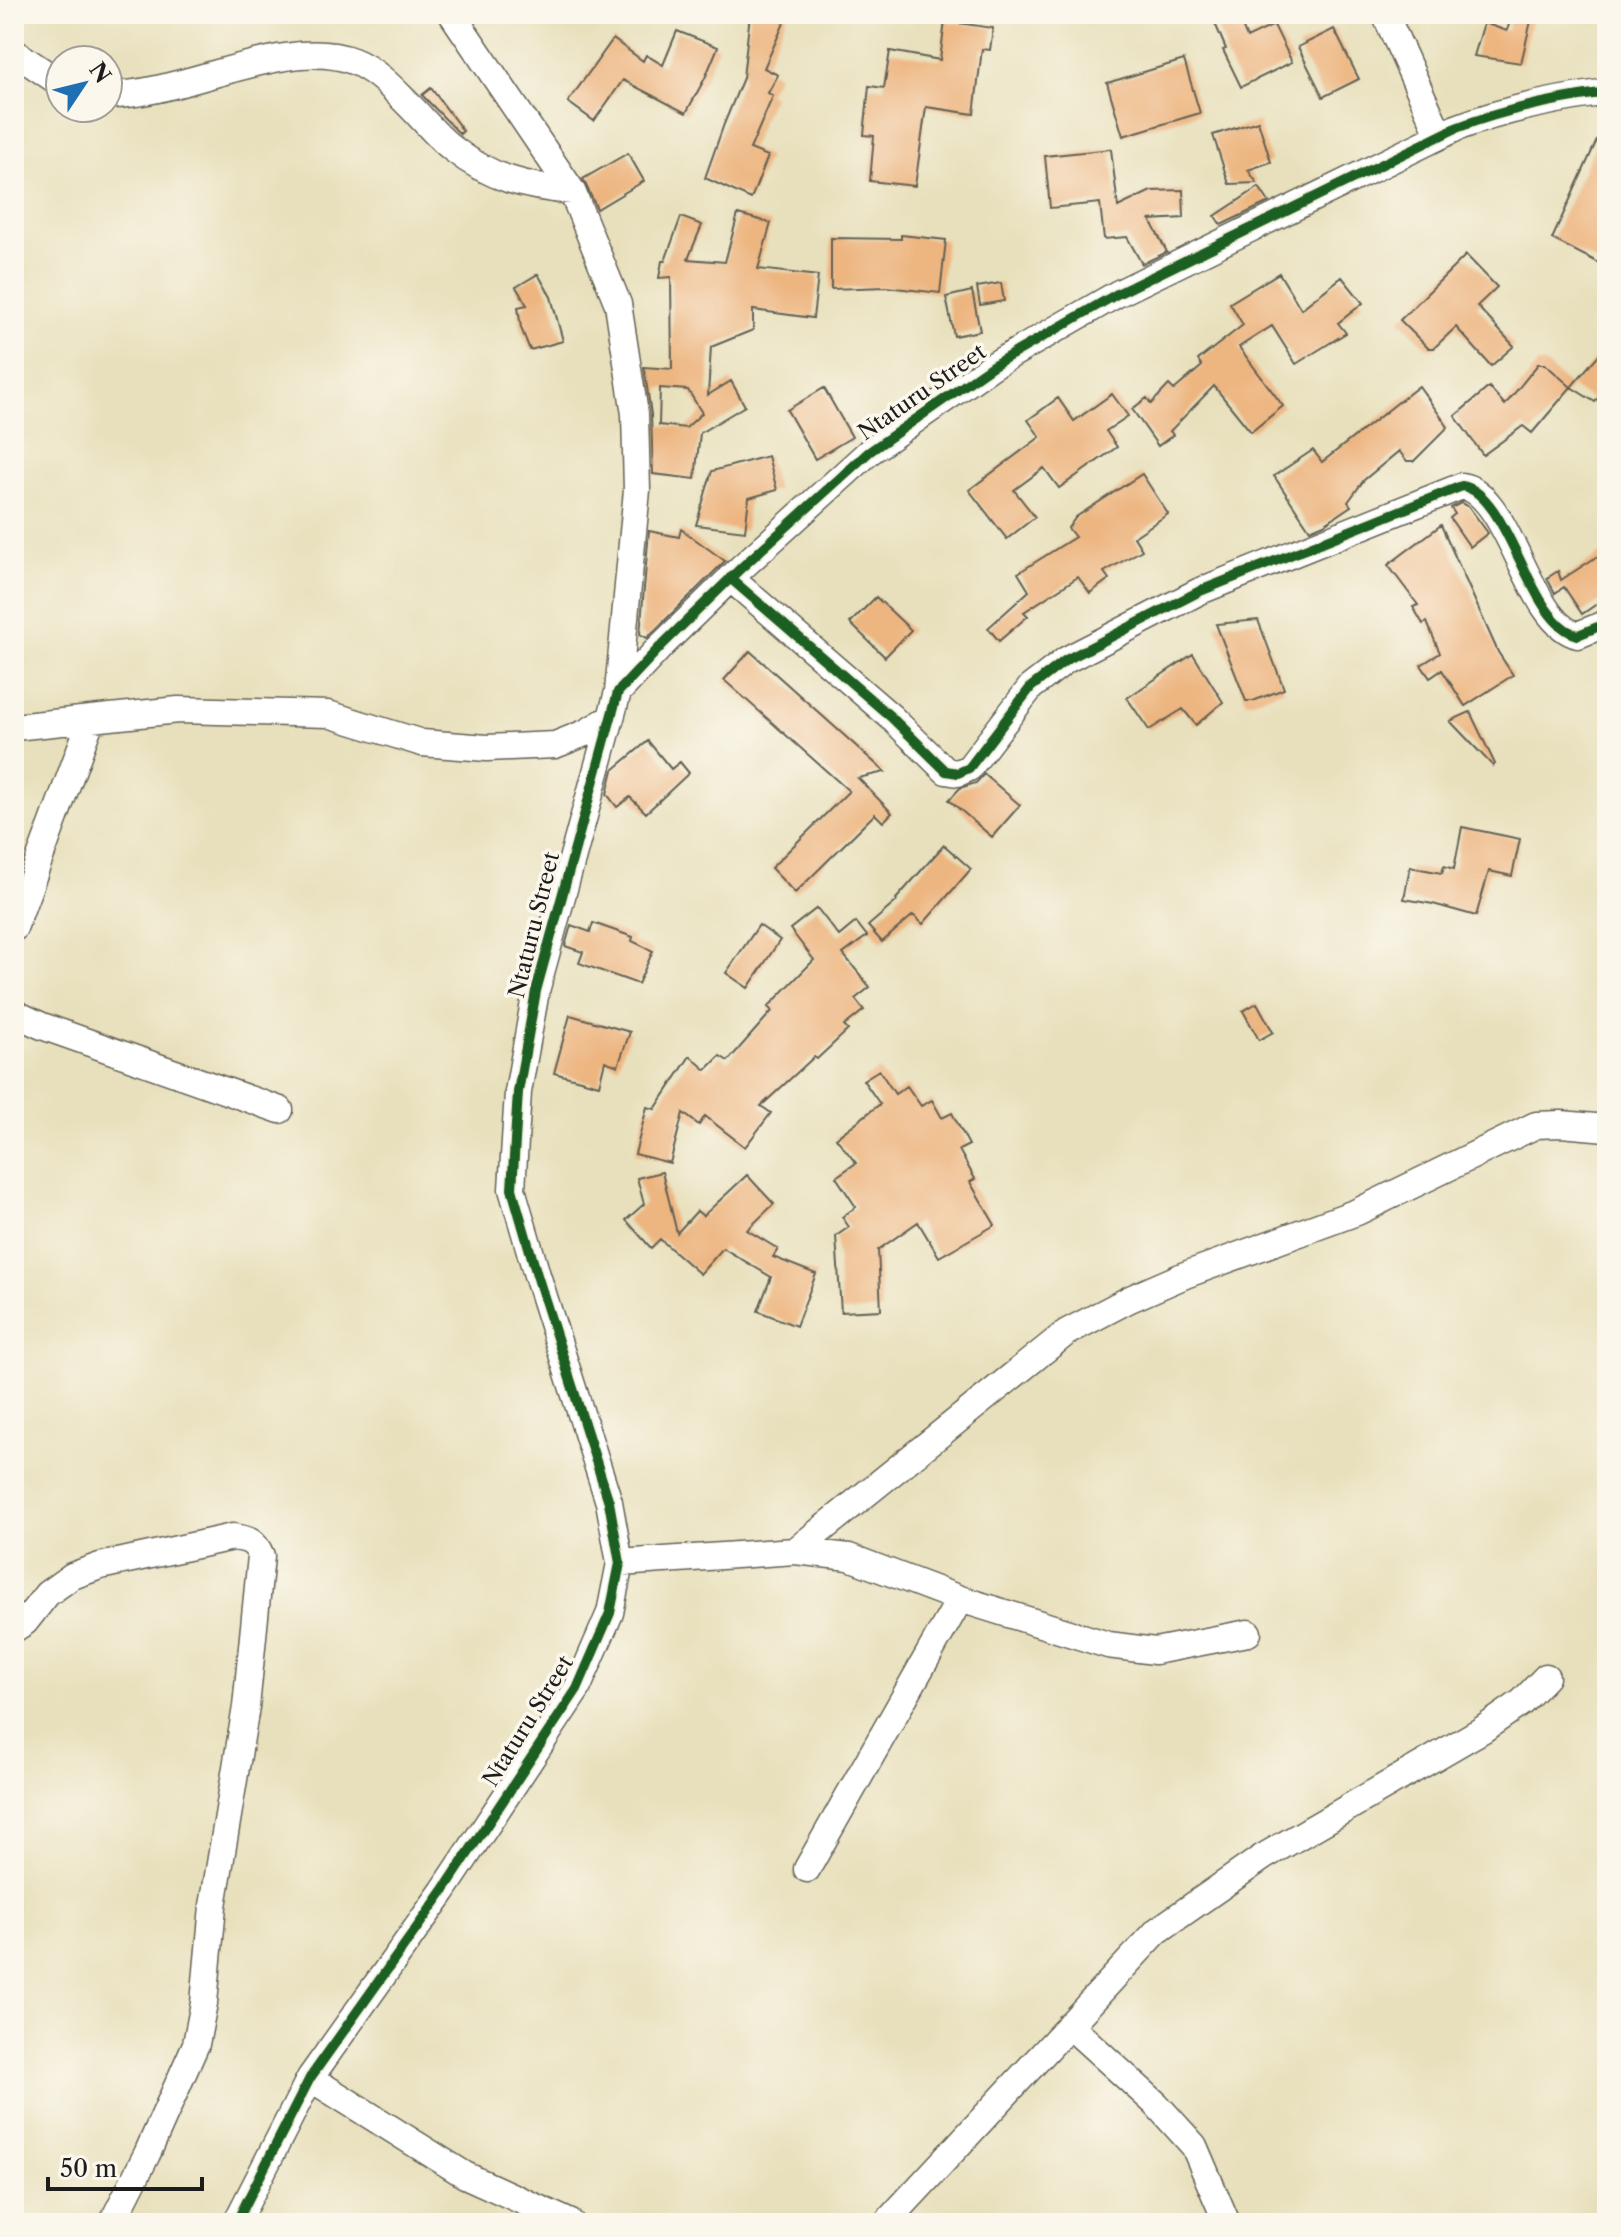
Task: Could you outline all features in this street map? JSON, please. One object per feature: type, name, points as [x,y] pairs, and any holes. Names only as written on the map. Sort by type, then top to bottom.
[{"type":"street","points":[[452,14],[572,191],[618,304],[635,414],[637,490],[618,692]]},
{"type":"street","points":[[1385,14],[1440,136]]},
{"type":"street","points":[[14,52],[44,72]]},
{"type":"street","points":[[124,94],[160,91],[271,60],[325,54],[354,61],[380,77],[452,149],[497,176],[531,188],[572,191]]},
{"type":"street","name":"Ntaturu Street","points":[[236,2223],[310,2078],[443,1891],[577,1689],[610,1613],[620,1563],[609,1502],[512,1189],[518,1092],[536,991],[618,692],[730,578],[869,452],[992,366],[1117,294],[1440,136],[1493,114],[1607,92]]},
{"type":"street","points":[[730,578],[891,717],[946,771],[953,773],[969,768],[1031,687],[1066,660],[1200,591],[1462,486],[1477,491],[1490,505],[1527,576],[1559,626],[1578,635],[1607,623]]},
{"type":"street","points":[[14,727],[178,710],[328,714],[422,743],[487,748],[555,745],[609,719]]},
{"type":"street","points":[[14,928],[91,720]]},
{"type":"street","points":[[14,1013],[42,1026],[280,1110]]},
{"type":"street","points":[[795,1551],[1067,1332],[1130,1299],[1185,1275],[1357,1212],[1536,1125],[1607,1128]]},
{"type":"street","points":[[14,1629],[25,1622],[47,1594],[72,1576],[100,1566],[233,1537],[249,1539],[257,1546],[261,1556],[246,1707],[213,1906],[204,2003],[196,2044],[112,2223]]},
{"type":"street","points":[[620,1563],[795,1551],[849,1557],[960,1599],[1108,1645],[1155,1651],[1248,1633]]},
{"type":"street","points":[[807,1869],[960,1599]]},
{"type":"street","points":[[886,2223],[1157,1931],[1263,1857],[1482,1730],[1522,1702],[1546,1677]]},
{"type":"street","points":[[1069,2025],[1156,2104],[1194,2146],[1227,2223]]},
{"type":"street","points":[[310,2078],[465,2175],[571,2223]]},
{"type":"building","points":[[750,14],[788,14],[764,68],[778,75],[768,93],[773,96],[750,149],[768,156],[751,199],[705,178],[743,78]]},
{"type":"building","points":[[1211,14],[1237,14],[1247,38],[1274,25],[1292,62],[1241,87],[1223,50],[1226,49]]},
{"type":"building","points":[[1512,14],[1532,17],[1521,63],[1474,56],[1484,23],[1507,31]]},
{"type":"building","points":[[945,21],[993,28],[990,50],[982,49],[974,114],[926,107],[915,186],[870,181],[874,136],[864,135],[869,86],[884,88],[890,51],[940,60]]},
{"type":"building","points":[[1334,29],[1359,79],[1323,97],[1298,47]]},
{"type":"building","points":[[677,31],[718,47],[686,113],[623,80],[594,121],[568,102],[613,39],[643,61],[646,55],[663,65]]},
{"type":"building","points":[[1184,60],[1200,113],[1123,136],[1107,83]]},
{"type":"building","points":[[431,88],[463,131],[460,134],[422,95]]},
{"type":"building","points":[[1607,118],[1607,252],[1601,264],[1552,239]]},
{"type":"building","points":[[1258,121],[1271,162],[1248,170],[1257,183],[1229,184],[1213,135]]},
{"type":"building","points":[[1111,149],[1118,207],[1151,191],[1183,190],[1184,218],[1150,220],[1167,252],[1142,264],[1127,237],[1104,239],[1100,203],[1050,208],[1045,156]]},
{"type":"building","points":[[628,153],[644,181],[597,209],[583,179]]},
{"type":"building","points":[[1259,187],[1269,202],[1221,225],[1215,216]]},
{"type":"building","points":[[738,214],[771,223],[758,269],[818,276],[813,318],[753,310],[753,330],[711,347],[708,395],[731,381],[745,406],[700,433],[695,479],[653,474],[651,414],[644,367],[672,369],[671,277],[659,278],[662,261],[665,261],[681,217],[702,225],[688,259],[725,262]],"holes":[[[660,388],[688,390],[702,413],[686,428],[659,425]]]},
{"type":"building","points":[[901,235],[946,240],[940,293],[886,287],[831,289],[831,238],[901,239]]},
{"type":"building","points":[[1466,255],[1497,287],[1477,306],[1514,346],[1491,366],[1456,327],[1434,348],[1428,348],[1400,320]]},
{"type":"building","points":[[1279,273],[1301,309],[1342,277],[1363,303],[1338,323],[1346,333],[1296,364],[1272,326],[1239,347],[1283,406],[1251,432],[1214,386],[1170,431],[1173,435],[1158,446],[1132,409],[1147,398],[1151,404],[1169,385],[1174,390],[1202,366],[1198,360],[1243,325],[1230,303]]},
{"type":"building","points":[[538,274],[551,297],[563,341],[530,350],[521,328],[518,307],[527,305],[516,287]]},
{"type":"building","points":[[1001,283],[1004,301],[980,305],[977,287]]},
{"type":"building","points":[[972,291],[980,331],[954,336],[946,297]]},
{"type":"building","points":[[1607,345],[1607,386],[1595,402],[1571,387]]},
{"type":"building","points":[[1538,364],[1545,364],[1571,387],[1532,433],[1523,426],[1483,455],[1455,416],[1489,387],[1505,405]]},
{"type":"building","points":[[1419,386],[1448,427],[1414,461],[1407,461],[1399,451],[1364,480],[1348,502],[1351,506],[1310,530],[1274,476],[1313,450],[1322,462]]},
{"type":"building","points":[[824,388],[852,437],[815,459],[787,410]]},
{"type":"building","points":[[1112,394],[1128,416],[1106,431],[1117,447],[1059,488],[1044,468],[1014,490],[1035,517],[1007,539],[969,490],[1040,437],[1028,420],[1058,398],[1074,421]]},
{"type":"building","points":[[768,456],[777,490],[749,498],[745,531],[696,525],[712,471]]},
{"type":"building","points":[[1142,474],[1168,514],[1134,537],[1142,550],[1104,572],[1109,579],[1090,593],[1078,577],[1024,612],[1028,616],[999,641],[988,628],[1029,591],[1018,573],[1075,537],[1068,528],[1076,517]]},
{"type":"building","points":[[1461,503],[1469,507],[1488,533],[1470,547],[1450,518],[1455,514],[1451,508]]},
{"type":"building","points":[[1441,525],[1498,652],[1513,675],[1465,706],[1442,670],[1430,678],[1421,665],[1440,653],[1427,622],[1423,624],[1413,607],[1418,605],[1388,565]]},
{"type":"building","points":[[681,529],[725,561],[647,638],[640,634],[649,531],[679,537]]},
{"type":"building","points":[[1607,550],[1607,597],[1582,614],[1564,587],[1555,593],[1547,578],[1558,571],[1561,580]]},
{"type":"building","points":[[876,597],[911,630],[885,657],[850,623]]},
{"type":"building","points":[[1258,620],[1284,689],[1246,701],[1216,624]]},
{"type":"building","points":[[750,651],[885,772],[858,778],[892,813],[883,822],[875,814],[795,893],[771,868],[849,791],[724,680]]},
{"type":"building","points":[[1193,654],[1223,702],[1196,725],[1183,709],[1149,730],[1127,698]]},
{"type":"building","points":[[1470,712],[1495,764],[1493,766],[1450,721]]},
{"type":"building","points":[[648,741],[671,769],[680,762],[689,773],[646,813],[630,797],[617,807],[607,794],[613,770]]},
{"type":"building","points":[[984,774],[1020,805],[992,837],[949,800],[960,788],[976,783]]},
{"type":"building","points":[[1462,827],[1520,839],[1512,876],[1489,871],[1476,916],[1404,899],[1410,867],[1442,873],[1444,866],[1454,869]]},
{"type":"building","points":[[944,845],[971,869],[923,924],[913,915],[882,942],[868,926],[897,901]]},
{"type":"building","points":[[817,908],[839,936],[856,922],[867,936],[843,954],[870,987],[855,999],[864,1010],[844,1026],[848,1030],[817,1059],[814,1057],[761,1106],[771,1113],[745,1147],[705,1116],[699,1125],[683,1113],[670,1163],[635,1154],[647,1107],[655,1109],[690,1056],[706,1070],[720,1056],[728,1061],[772,1011],[768,1007],[814,960],[790,929]]},
{"type":"building","points":[[593,923],[633,937],[632,941],[653,951],[638,984],[579,963],[583,952],[565,946],[571,925],[590,932]]},
{"type":"building","points":[[759,925],[780,940],[748,988],[726,973]]},
{"type":"building","points":[[1257,1003],[1273,1032],[1259,1040],[1243,1011]]},
{"type":"building","points":[[570,1015],[630,1032],[618,1066],[605,1061],[599,1085],[554,1073]]},
{"type":"building","points":[[879,1070],[895,1094],[907,1086],[921,1106],[932,1100],[942,1118],[952,1113],[969,1145],[959,1150],[975,1179],[970,1182],[995,1225],[939,1257],[918,1222],[878,1250],[881,1310],[841,1312],[836,1236],[849,1227],[842,1217],[856,1207],[836,1177],[856,1163],[836,1138],[880,1104],[863,1080]]},
{"type":"building","points":[[662,1172],[677,1233],[697,1211],[703,1216],[747,1175],[774,1204],[747,1230],[778,1249],[773,1257],[816,1274],[796,1326],[758,1311],[771,1277],[723,1248],[700,1274],[660,1239],[651,1248],[626,1220],[644,1204],[637,1178]]},
{"type":"cycle path","points":[[236,2223],[310,2078],[443,1891],[577,1689],[610,1613],[620,1563],[609,1502],[512,1189],[518,1092],[536,991],[618,692],[741,568],[869,452],[992,366],[1117,294],[1456,128],[1530,106],[1607,92]]},
{"type":"cycle path","points":[[730,578],[891,717],[946,771],[958,773],[969,768],[1031,687],[1066,660],[1200,591],[1462,486],[1479,494],[1493,511],[1532,585],[1561,626],[1578,635],[1607,623]]}]
